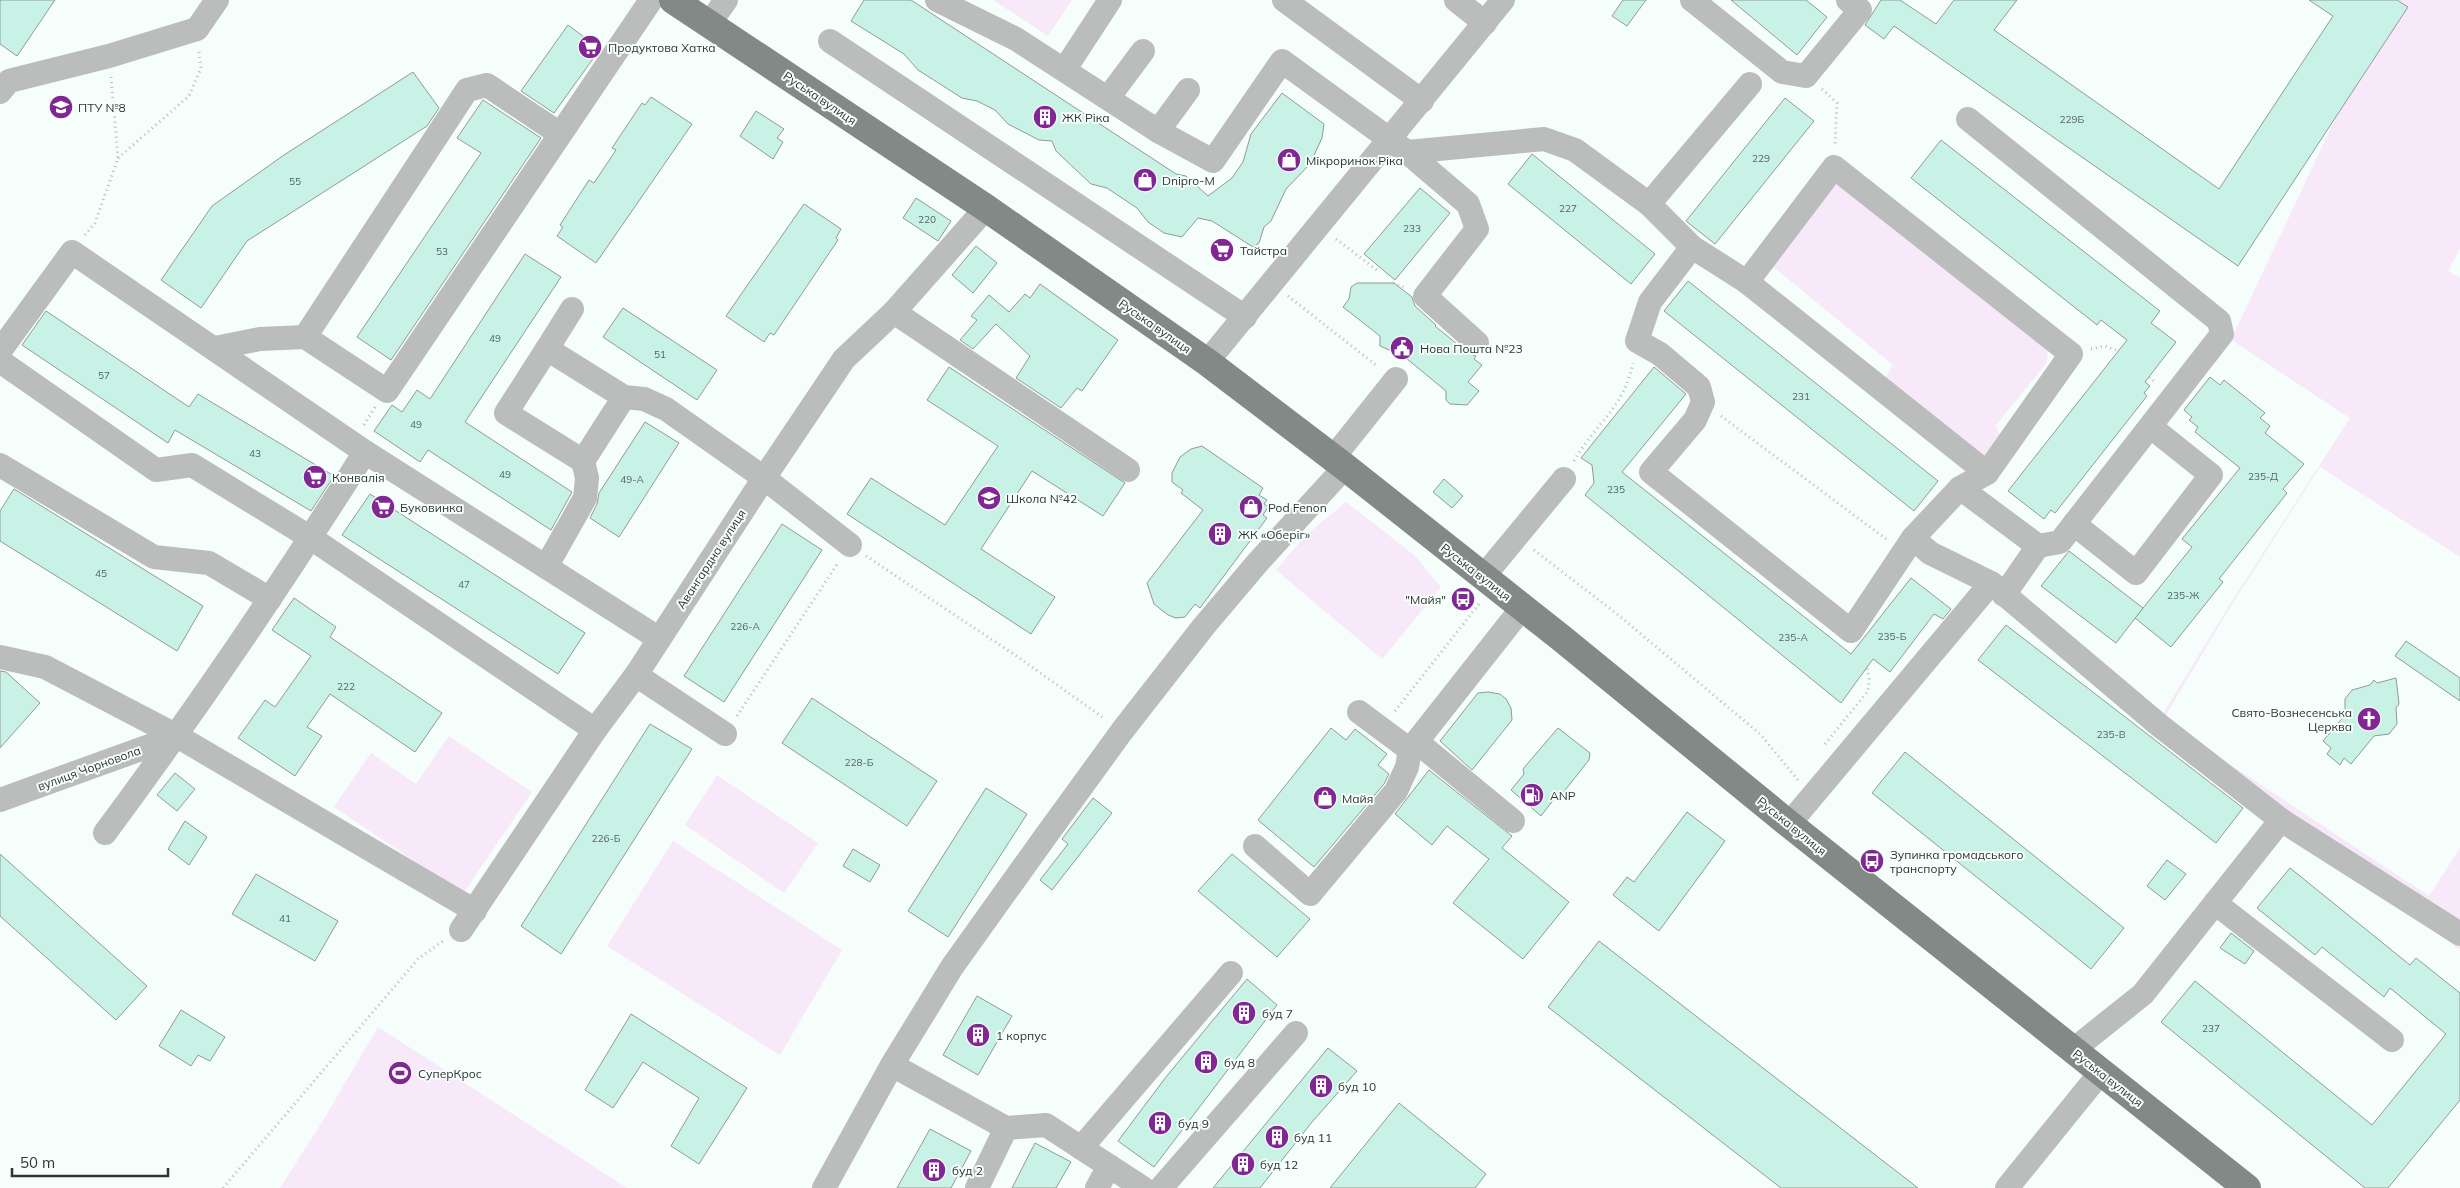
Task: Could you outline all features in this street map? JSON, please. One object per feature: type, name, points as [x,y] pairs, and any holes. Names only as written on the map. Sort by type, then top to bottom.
[{"type":"main road","name":"Руська вулиця","points":[[672,0],[986,208],[1207,362],[1339,463],[1482,589],[1522,608],[1789,824],[2247,1188]]},
{"type":"street","points":[[3,83],[109,56],[197,29],[217,0]]},
{"type":"street","points":[[215,348],[260,339],[305,337],[387,391],[651,0]]},
{"type":"street","points":[[709,24],[726,0]]},
{"type":"street","points":[[937,0],[1016,39],[1158,131],[1213,160],[1282,61],[1398,146],[1468,204],[1477,229],[1425,296],[1477,343]]},
{"type":"street","points":[[1065,69],[1110,0]]},
{"type":"street","points":[[1284,0],[1422,101]]},
{"type":"street","points":[[1456,0],[1484,23]]},
{"type":"street","points":[[1207,362],[1318,224],[1398,146],[1422,101],[1503,0]]},
{"type":"street","points":[[1692,0],[1782,72],[1806,76],[1860,10],[1848,0]]},
{"type":"street","points":[[830,41],[1245,317]]},
{"type":"street","points":[[1108,98],[1143,51]]},
{"type":"street","points":[[1649,204],[1750,84]]},
{"type":"street","points":[[305,337],[467,90],[487,85],[560,134]]},
{"type":"street","points":[[1158,131],[1188,90]]},
{"type":"street","points":[[1789,824],[1997,589],[2038,546],[2060,542],[2222,334],[2219,322],[1968,118]]},
{"type":"street","points":[[1398,146],[1544,139],[1576,150],[1649,204],[1692,247],[1747,282],[1987,473]]},
{"type":"street","points":[[1692,247],[1650,302],[1637,341],[1660,354],[1699,387],[1703,402],[1694,420],[1651,472],[1851,631],[1908,546],[1960,488],[1987,473],[2071,354],[1834,167],[1747,282]]},
{"type":"street","name":"Авангардна вулиця","points":[[461,930],[595,730],[636,675],[658,638],[844,359],[894,312],[986,208]]},
{"type":"street","points":[[0,351],[72,252],[358,447],[658,638]]},
{"type":"street","points":[[546,567],[585,498],[587,478],[583,461],[506,413],[572,309]]},
{"type":"street","points":[[894,312],[1128,470]]},
{"type":"street","points":[[547,349],[624,397],[644,399],[666,409],[764,478],[850,545]]},
{"type":"street","points":[[0,361],[156,470],[192,465],[311,538],[595,730]]},
{"type":"street","points":[[824,1188],[892,1064],[952,967],[1122,730],[1240,582],[1339,463],[1390,375]]},
{"type":"street","points":[[583,461],[624,397]]},
{"type":"street","points":[[2074,524],[2136,573],[2211,476],[2151,427]]},
{"type":"street","points":[[105,833],[177,736],[311,538],[358,447]]},
{"type":"street","points":[[0,465],[154,557],[209,563],[270,599]]},
{"type":"street","points":[[1482,589],[1517,536],[1564,479]]},
{"type":"street","points":[[1960,488],[2038,546]]},
{"type":"street","points":[[1908,546],[1930,553],[1997,589],[2159,725],[2281,820],[2460,934]]},
{"type":"street","points":[[1255,846],[1310,894],[1396,791],[1407,767],[1413,746],[1522,608]]},
{"type":"street","points":[[0,657],[45,667],[177,736],[475,911]]},
{"type":"street","points":[[636,675],[726,734]]},
{"type":"street","points":[[1359,712],[1381,729],[1413,746],[1513,820]]},
{"type":"street","name":"вулиця Чорновола","points":[[0,800],[177,736]]},
{"type":"street","points":[[2073,1050],[2143,994],[2281,820]]},
{"type":"street","points":[[2215,903],[2392,1040]]},
{"type":"street","points":[[1081,1148],[1231,973]]},
{"type":"street","points":[[1161,1188],[1296,1033]]},
{"type":"street","points":[[892,1064],[1006,1128],[1046,1125],[1142,1188]]},
{"type":"street","points":[[2007,1188],[2101,1072]]},
{"type":"street","points":[[977,1188],[1006,1128]]},
{"type":"street","points":[[1097,1188],[1108,1166]]},
{"type":"path","points":[[118,158],[189,96],[202,68],[197,29]]},
{"type":"path","points":[[72,252],[95,223],[118,158],[109,56]]},
{"type":"path","points":[[1806,76],[1837,102],[1834,167]]},
{"type":"path","points":[[1318,224],[1377,270]]},
{"type":"path","points":[[1271,283],[1390,375]]},
{"type":"path","points":[[1564,479],[1581,448],[1615,408],[1629,383],[1637,341]]},
{"type":"path","points":[[2071,354],[2105,346],[2118,351]]},
{"type":"path","points":[[358,447],[387,391]]},
{"type":"path","points":[[1703,402],[1908,546]]},
{"type":"path","points":[[1517,536],[1624,620],[1760,734],[1801,784]]},
{"type":"path","points":[[726,734],[850,545],[1018,657],[1122,730]]},
{"type":"path","points":[[1381,729],[1482,589]]},
{"type":"path","points":[[223,1188],[418,958],[461,930]]},
{"type":"shaded area","points":[[993,0],[1072,0],[1048,36]]},
{"type":"shaded area","points":[[2391,0],[2460,0],[2460,249],[2448,271],[2460,278],[2460,557],[2320,467],[2229,609],[2163,720],[2429,896],[2460,848],[2460,950],[2283,823],[2156,725],[2227,609],[2350,418],[2231,340]]},
{"type":"shaded area","points":[[1836,185],[1845,186],[2045,346],[2048,354],[2046,364],[1995,426],[2001,436],[1990,455],[1984,456],[1883,382],[1893,365],[1771,265],[1826,189]]},
{"type":"shaded area","points":[[1346,502],[1414,555],[1441,587],[1382,659],[1276,570],[1305,536]]},
{"type":"shaded area","points":[[449,736],[532,792],[463,894],[334,807],[371,753],[416,784]]},
{"type":"shaded area","points":[[717,775],[818,843],[784,893],[685,825]]},
{"type":"shaded area","points":[[673,841],[842,950],[780,1055],[607,946]]},
{"type":"shaded area","name":"СуперКрос","points":[[378,1027],[627,1188],[280,1188],[324,1119]]},
{"type":"building","points":[[0,0],[55,0],[17,56],[0,44]]},
{"type":"building","name":"ЖК Ріка","points":[[864,0],[911,0],[1176,174],[1186,176],[1208,196],[1232,178],[1243,162],[1251,134],[1282,93],[1324,124],[1322,138],[1310,164],[1286,189],[1271,221],[1264,227],[1259,243],[1253,247],[1212,221],[1198,218],[1182,237],[1164,233],[1148,222],[1137,208],[1107,188],[1091,184],[1056,151],[1052,141],[1039,140],[1008,124],[995,110],[977,101],[962,98],[918,70],[904,54],[851,21]]},
{"type":"building","points":[[1623,0],[1646,0],[1627,26],[1612,16]]},
{"type":"building","points":[[1731,0],[1806,0],[1827,17],[1797,55]]},
{"type":"building","points":[[1881,0],[1900,0],[1936,24],[1954,0],[2017,0],[1994,30],[2219,189],[2333,16],[2309,0],[2397,0],[2408,7],[2238,266],[1894,26],[1884,39],[1865,25]]},
{"type":"building","points":[[568,25],[600,49],[554,113],[521,91]]},
{"type":"building","points":[[413,72],[439,108],[427,126],[247,241],[201,308],[161,280],[212,206],[284,155]]},
{"type":"building","points":[[651,97],[692,124],[596,263],[557,236],[563,227],[560,225],[589,180],[594,183],[616,150],[612,148],[642,103],[645,105]]},
{"type":"building","points":[[1785,98],[1814,121],[1715,244],[1686,221]]},
{"type":"building","points":[[483,100],[541,138],[391,360],[357,337],[481,153],[457,138]]},
{"type":"building","points":[[756,111],[784,129],[777,138],[783,142],[773,159],[740,136]]},
{"type":"building","points":[[1941,140],[2160,311],[2151,323],[2176,342],[2145,382],[2150,386],[2144,393],[2147,396],[2055,513],[2051,510],[2044,519],[2008,491],[2127,340],[2101,320],[2097,325],[1911,178]]},
{"type":"building","points":[[1532,154],[1655,254],[1631,284],[1508,184]]},
{"type":"building","points":[[1420,188],[1450,213],[1395,280],[1364,254]]},
{"type":"building","points":[[916,198],[951,221],[938,241],[903,218]]},
{"type":"building","points":[[804,204],[841,229],[836,238],[838,240],[774,335],[770,333],[764,342],[726,316]]},
{"type":"building","points":[[976,246],[997,263],[973,293],[952,275]]},
{"type":"building","points":[[525,254],[561,277],[465,422],[572,492],[551,530],[428,450],[420,462],[374,431],[392,405],[402,412],[417,390],[430,399]]},
{"type":"building","points":[[1688,281],[1938,481],[1914,511],[1664,311]]},
{"type":"building","points":[[1357,283],[1394,283],[1412,297],[1415,306],[1435,326],[1468,353],[1476,356],[1474,359],[1482,365],[1468,382],[1479,391],[1467,405],[1450,404],[1446,400],[1446,391],[1395,349],[1389,350],[1380,346],[1380,336],[1343,307],[1349,299],[1351,287]]},
{"type":"building","points":[[1040,284],[1118,340],[1082,391],[1077,388],[1061,408],[1016,378],[1030,356],[996,324],[973,349],[960,340],[977,320],[971,316],[989,295],[1009,312],[1025,294],[1030,298]]},
{"type":"building","points":[[623,308],[717,370],[697,400],[603,337]]},
{"type":"building","points":[[46,311],[189,407],[198,394],[334,476],[311,511],[175,430],[168,443],[22,345]]},
{"type":"building","name":"Школа №42","points":[[949,367],[1125,483],[1103,516],[1032,471],[981,549],[1055,597],[1031,634],[847,514],[871,478],[945,525],[998,446],[927,400]]},
{"type":"building","points":[[1654,367],[1686,394],[1622,472],[1851,654],[1911,578],[1951,609],[1943,619],[1934,614],[1890,672],[1873,659],[1841,703],[1585,495],[1594,483],[1592,465],[1581,458]]},
{"type":"building","points":[[2210,377],[2220,385],[2224,380],[2265,413],[2260,418],[2270,426],[2265,433],[2304,464],[2283,489],[2287,493],[2219,579],[2223,582],[2171,647],[2135,618],[2192,547],[2182,539],[2240,468],[2195,432],[2198,427],[2189,420],[2192,417],[2184,410]]},
{"type":"building","points":[[645,422],[679,443],[619,537],[590,518],[597,504],[599,493]]},
{"type":"building","name":"ЖК «Оберіг»","points":[[1202,446],[1263,488],[1259,495],[1267,500],[1264,504],[1268,507],[1263,515],[1267,518],[1200,608],[1195,604],[1185,617],[1176,618],[1168,615],[1154,604],[1147,583],[1203,510],[1181,493],[1183,490],[1172,482],[1172,473],[1180,457],[1191,449]]},
{"type":"building","points":[[1444,479],[1463,496],[1452,508],[1433,492]]},
{"type":"building","points":[[14,489],[203,606],[177,651],[0,541],[0,511]]},
{"type":"building","points":[[370,494],[585,633],[558,674],[342,535]]},
{"type":"building","points":[[782,524],[822,550],[724,702],[684,676]]},
{"type":"building","points":[[2069,551],[2143,608],[2116,643],[2041,586]]},
{"type":"building","points":[[294,598],[336,627],[330,637],[442,713],[415,752],[330,694],[307,727],[322,736],[295,776],[238,738],[265,700],[275,707],[311,656],[272,630]]},
{"type":"building","points":[[2006,625],[2243,808],[2216,843],[1978,660]]},
{"type":"building","points":[[2406,641],[2460,678],[2460,701],[2395,656]]},
{"type":"building","points":[[0,671],[6,672],[40,703],[0,748]]},
{"type":"building","name":"Свято-Вознесенська Церква","points":[[2396,678],[2399,704],[2396,708],[2397,724],[2389,734],[2374,736],[2351,764],[2344,758],[2340,765],[2327,754],[2331,748],[2323,741],[2345,715],[2345,699],[2352,690],[2370,685],[2374,680],[2377,683]]},
{"type":"building","points":[[1478,693],[1500,694],[1506,699],[1511,708],[1512,720],[1472,770],[1440,741]]},
{"type":"building","points":[[812,698],[937,781],[907,826],[782,743]]},
{"type":"building","points":[[650,724],[692,749],[561,954],[521,926]]},
{"type":"building","name":"Майя","points":[[1331,728],[1346,740],[1355,729],[1387,754],[1378,765],[1389,774],[1384,784],[1314,867],[1258,820]]},
{"type":"building","points":[[1558,728],[1590,753],[1589,760],[1558,799],[1554,799],[1541,816],[1511,790],[1524,774],[1523,769]]},
{"type":"building","points":[[1905,752],[2124,928],[2091,969],[1872,793]]},
{"type":"building","points":[[1429,770],[1512,836],[1502,848],[1569,902],[1523,959],[1453,903],[1489,859],[1447,826],[1432,845],[1395,814]]},
{"type":"building","points":[[175,773],[195,789],[177,811],[157,795]]},
{"type":"building","points":[[986,788],[1027,814],[948,937],[908,911]]},
{"type":"building","points":[[1093,798],[1112,813],[1052,890],[1040,880],[1068,844],[1062,839]]},
{"type":"building","points":[[1687,812],[1725,841],[1659,931],[1613,895],[1627,877],[1634,882]]},
{"type":"building","points":[[185,821],[207,837],[189,865],[168,849]]},
{"type":"building","points":[[853,849],[880,865],[870,882],[843,866]]},
{"type":"building","points":[[0,854],[147,986],[116,1020],[0,916]]},
{"type":"building","points":[[1232,854],[1310,919],[1277,957],[1198,891]]},
{"type":"building","points":[[2167,860],[2186,874],[2165,900],[2147,886]]},
{"type":"building","points":[[2290,868],[2410,965],[2416,958],[2460,993],[2460,1100],[2388,1188],[2365,1188],[2161,1022],[2195,981],[2372,1125],[2446,1034],[2390,988],[2384,997],[2322,947],[2315,955],[2257,908]]},
{"type":"building","points":[[256,874],[338,921],[315,961],[232,914]]},
{"type":"building","points":[[2231,933],[2254,951],[2245,964],[2220,948]]},
{"type":"building","points":[[1599,941],[1918,1188],[1781,1188],[1548,1007]]},
{"type":"building","points":[[1247,979],[1277,1005],[1154,1167],[1118,1141],[1166,1077]]},
{"type":"building","name":"1 корпус","points":[[977,996],[1012,1016],[978,1075],[943,1055]]},
{"type":"building","points":[[181,1010],[225,1037],[210,1061],[198,1055],[191,1066],[159,1046]]},
{"type":"building","points":[[631,1014],[747,1088],[699,1164],[671,1146],[699,1098],[643,1062],[613,1108],[585,1090]]},
{"type":"building","points":[[1328,1048],[1357,1071],[1312,1122],[1260,1188],[1213,1188]]},
{"type":"building","points":[[1399,1103],[1486,1174],[1475,1188],[1330,1188]]},
{"type":"building","name":"буд 2","points":[[930,1129],[971,1151],[951,1188],[897,1188]]},
{"type":"building","points":[[1035,1143],[1071,1162],[1056,1188],[1012,1188]]},
{"type":"place","name":"Продуктова Хатка","points":[[590,47]]},
{"type":"place","name":"ПТУ №8","points":[[61,107]]},
{"type":"place","name":"ЖК Ріка","points":[[1045,117]]},
{"type":"place","name":"Мікроринок Ріка","points":[[1289,160]]},
{"type":"place","name":"Dnipro-M","points":[[1145,180]]},
{"type":"place","name":"Тайстра","points":[[1222,250]]},
{"type":"place","name":"Нова Пошта №23","points":[[1402,348]]},
{"type":"place","name":"Конвалія","points":[[315,477]]},
{"type":"place","name":"Школа №42","points":[[989,498]]},
{"type":"place","name":"Буковинка","points":[[383,507]]},
{"type":"place","name":"Pod Fenon","points":[[1251,507]]},
{"type":"place","name":"ЖК «Оберіг»","points":[[1220,534]]},
{"type":"place","name":"\"Майя\"","points":[[1463,599]]},
{"type":"place","name":"Свято-Вознесенська Церква","points":[[2369,719]]},
{"type":"place","name":"ANP","points":[[1532,795]]},
{"type":"place","name":"Майя","points":[[1325,798]]},
{"type":"place","name":"Зупинка громадського транспорту","points":[[1872,861]]},
{"type":"place","name":"буд 7","points":[[1244,1013]]},
{"type":"place","name":"1 корпус","points":[[978,1035]]},
{"type":"place","name":"буд 8","points":[[1206,1062]]},
{"type":"place","name":"СуперКрос","points":[[400,1073]]},
{"type":"place","name":"буд 10","points":[[1321,1086]]},
{"type":"place","name":"буд 9","points":[[1160,1123]]},
{"type":"place","name":"буд 11","points":[[1277,1137]]},
{"type":"place","name":"буд 12","points":[[1243,1164]]},
{"type":"place","name":"буд 2","points":[[934,1170]]}]
